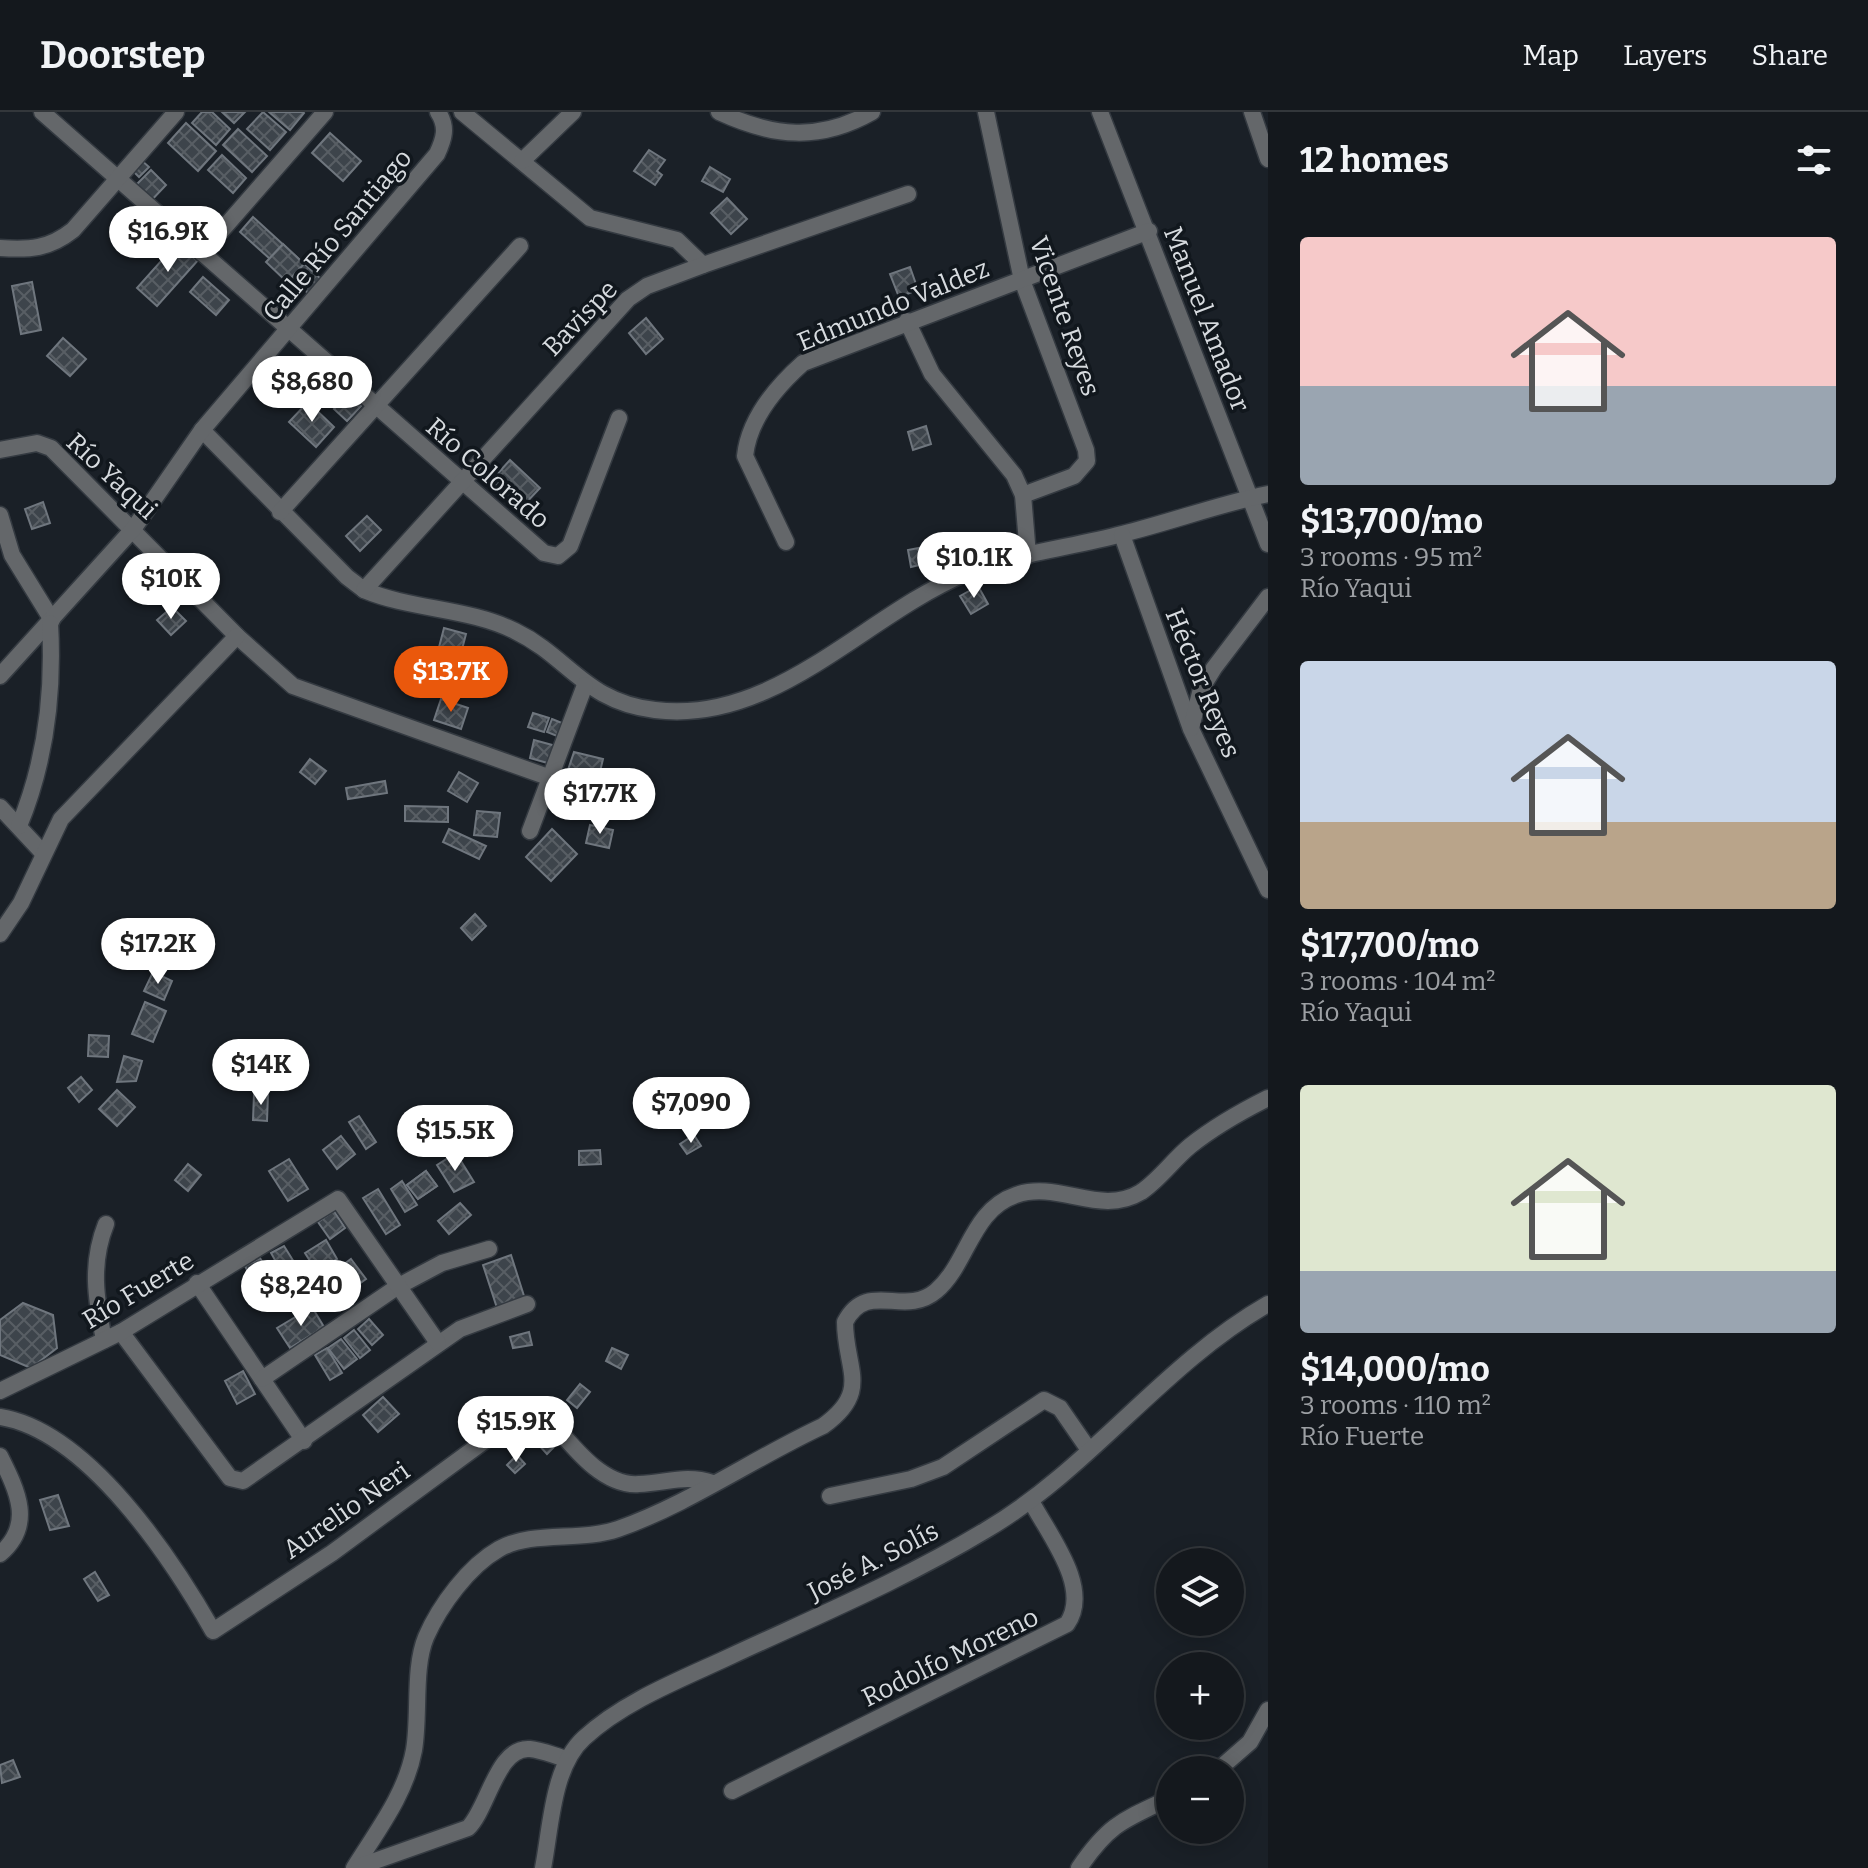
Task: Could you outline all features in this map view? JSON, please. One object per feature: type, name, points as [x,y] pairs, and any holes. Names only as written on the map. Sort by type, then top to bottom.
[{"type":"street","name":"Río Colorado","points":[[42,112],[544,553],[558,556],[570,546],[619,418]]},
{"type":"street","points":[[0,248],[37,249],[59,241],[119,179],[176,112]]},
{"type":"street","points":[[202,253],[325,112]]},
{"type":"street","name":"Calle Río Santiago","points":[[0,676],[134,528],[202,430],[437,154],[444,127],[438,112]]},
{"type":"street","points":[[462,112],[590,218],[677,240],[703,265]]},
{"type":"street","points":[[522,161],[573,112]]},
{"type":"street","points":[[719,112],[757,129],[786,134],[818,131],[857,121],[872,112]]},
{"type":"street","name":"Vicente Reyes","points":[[986,112],[1022,280],[1086,450],[1087,461],[1074,476],[1023,495]]},
{"type":"street","name":"Manuel Amador","points":[[1100,112],[1149,231],[1268,544]]},
{"type":"street","points":[[1252,112],[1268,159]]},
{"type":"street","name":"Bavispe","points":[[364,590],[628,299],[647,286],[703,265],[908,194]]},
{"type":"street","name":"Edmundo Valdez","points":[[786,542],[749,471],[745,456],[753,428],[784,380],[803,363],[1149,231]]},
{"type":"street","points":[[280,512],[520,246]]},
{"type":"street","points":[[907,321],[932,374],[1003,458],[1023,495],[1028,555]]},
{"type":"street","points":[[202,430],[280,512],[364,590],[516,631],[585,685],[624,704],[656,710],[696,710],[739,701],[783,684],[919,596],[967,573],[1028,555],[1122,535],[1268,494]]},
{"type":"street","name":"Río Yaqui","points":[[0,450],[37,443],[51,448],[134,528],[237,636],[293,686],[548,777]]},
{"type":"street","points":[[0,515],[12,555],[51,621],[52,664],[47,725],[35,788],[19,826]]},
{"type":"street","name":"Héctor Reyes","points":[[1122,535],[1191,729],[1268,890]]},
{"type":"street","points":[[1191,729],[1201,689],[1268,597]]},
{"type":"street","points":[[0,934],[21,903],[61,819],[237,636]]},
{"type":"street","points":[[530,831],[585,685]]},
{"type":"street","points":[[0,807],[43,853]]},
{"type":"street","points":[[354,1868],[399,1796],[413,1754],[420,1704],[418,1669],[424,1641],[451,1596],[481,1562],[509,1544],[580,1537],[621,1528],[713,1483],[838,1415],[854,1388],[845,1336],[845,1322],[850,1312],[870,1299],[907,1303],[928,1297],[953,1272],[988,1214],[1013,1195],[1044,1190],[1111,1203],[1142,1191],[1224,1121],[1268,1098]]},
{"type":"street","name":"Río Fuerte","points":[[0,1391],[121,1332],[338,1199],[397,1287]]},
{"type":"street","points":[[104,1340],[94,1291],[95,1269],[106,1224]]},
{"type":"street","points":[[262,1379],[397,1287],[442,1263],[489,1249]]},
{"type":"street","points":[[197,1283],[304,1441]]},
{"type":"street","points":[[397,1287],[438,1343]]},
{"type":"street","points":[[121,1332],[230,1478],[236,1481],[252,1478],[438,1343],[481,1320],[527,1304]]},
{"type":"street","name":"José A. Solís","points":[[543,1868],[567,1759],[586,1735],[624,1709],[928,1562],[1031,1501],[1219,1336],[1268,1304]]},
{"type":"street","points":[[830,1496],[911,1479],[943,1467],[1044,1400],[1060,1408],[1089,1450]]},
{"type":"street","name":"Aurelio Neri","points":[[0,1417],[14,1419],[55,1441],[117,1493],[181,1576],[213,1631],[332,1553],[521,1414],[542,1415],[550,1420],[600,1470],[627,1485],[684,1477],[713,1483]]},
{"type":"street","points":[[0,1456],[17,1501],[21,1526],[16,1540],[0,1554]]},
{"type":"street","name":"Rodolfo Moreno","points":[[732,1791],[1067,1624],[1075,1612],[1073,1583],[1031,1501]]},
{"type":"street","points":[[1234,1756],[1250,1742],[1268,1710]]},
{"type":"street","points":[[354,1868],[468,1828],[479,1818],[496,1776],[513,1754],[532,1749],[567,1759]]},
{"type":"street","points":[[1079,1868],[1096,1842],[1117,1822],[1156,1804]]},
{"type":"building","points":[[202,112],[212,112],[230,129],[216,145],[192,123]]},
{"type":"building","points":[[222,112],[245,112],[234,123]]},
{"type":"building","points":[[263,112],[286,132],[270,150],[247,129]]},
{"type":"building","points":[[269,112],[303,112],[304,113],[290,130]]},
{"type":"building","points":[[186,123],[216,151],[198,171],[168,143]]},
{"type":"building","points":[[238,129],[267,156],[252,172],[223,145]]},
{"type":"building","points":[[330,133],[361,161],[343,181],[312,153]]},
{"type":"building","points":[[649,150],[665,160],[657,171],[662,175],[655,185],[634,171]]},
{"type":"building","points":[[222,155],[246,178],[233,193],[208,170]]},
{"type":"building","points":[[141,160],[149,167],[139,177],[131,169]]},
{"type":"building","points":[[710,167],[730,179],[723,192],[702,181]]},
{"type":"building","points":[[151,170],[166,185],[147,205],[132,189]]},
{"type":"building","points":[[727,198],[747,219],[731,234],[711,213]]},
{"type":"building","points":[[253,217],[322,280],[309,294],[240,232]]},
{"type":"building","points":[[179,241],[199,259],[157,306],[137,288]]},
{"type":"building","points":[[283,244],[304,264],[287,282],[266,262]]},
{"type":"building","points":[[910,267],[918,290],[899,297],[890,274]]},
{"type":"building","points":[[203,277],[229,300],[216,315],[190,292]]},
{"type":"building","points":[[32,282],[41,330],[21,334],[12,286]]},
{"type":"building","points":[[646,318],[663,339],[646,354],[629,333]]},
{"type":"building","points":[[63,338],[86,359],[70,376],[47,356]]},
{"type":"building","points":[[350,392],[363,404],[347,421],[334,409]]},
{"type":"building","points":[[308,402],[334,427],[316,447],[289,422]]},
{"type":"building","points":[[926,426],[931,444],[913,450],[908,432]]},
{"type":"building","points":[[510,460],[540,488],[521,508],[491,481]]},
{"type":"building","points":[[43,502],[50,523],[32,529],[25,509]]},
{"type":"building","points":[[367,516],[381,530],[360,551],[346,536]]},
{"type":"building","points":[[924,547],[928,563],[911,567],[908,550]]},
{"type":"building","points":[[978,586],[988,604],[971,614],[960,596]]},
{"type":"building","points":[[172,607],[186,621],[171,635],[157,620]]},
{"type":"building","points":[[444,628],[466,634],[459,661],[437,655]]},
{"type":"building","points":[[441,699],[468,708],[461,729],[434,720]]},
{"type":"building","points":[[533,713],[549,718],[544,732],[528,727]]},
{"type":"building","points":[[552,719],[567,725],[562,738],[547,732]]},
{"type":"building","points":[[534,740],[556,746],[551,764],[530,758]]},
{"type":"building","points":[[574,752],[603,759],[597,784],[565,779]]},
{"type":"building","points":[[310,759],[326,771],[315,784],[300,772]]},
{"type":"building","points":[[459,772],[478,783],[467,802],[448,791]]},
{"type":"building","points":[[547,779],[586,784],[583,807],[544,802]]},
{"type":"building","points":[[385,781],[387,793],[348,799],[346,788]]},
{"type":"building","points":[[405,806],[448,807],[448,822],[405,821]]},
{"type":"building","points":[[477,811],[500,813],[497,837],[474,835]]},
{"type":"building","points":[[590,825],[613,830],[609,848],[586,843]]},
{"type":"building","points":[[449,829],[486,846],[479,859],[443,842]]},
{"type":"building","points":[[552,829],[577,854],[551,881],[526,857]]},
{"type":"building","points":[[475,914],[486,926],[472,940],[461,928]]},
{"type":"building","points":[[153,972],[172,981],[164,1000],[144,991]]},
{"type":"building","points":[[145,1002],[166,1011],[153,1042],[132,1034]]},
{"type":"building","points":[[89,1035],[109,1036],[108,1057],[88,1056]]},
{"type":"building","points":[[124,1056],[142,1061],[136,1081],[117,1082]]},
{"type":"building","points":[[81,1077],[92,1090],[79,1102],[68,1088]]},
{"type":"building","points":[[117,1090],[135,1107],[117,1126],[99,1109]]},
{"type":"building","points":[[254,1094],[268,1094],[267,1121],[253,1120]]},
{"type":"building","points":[[359,1116],[376,1142],[366,1149],[349,1122]]},
{"type":"building","points":[[694,1135],[701,1146],[687,1154],[680,1144]]},
{"type":"building","points":[[341,1136],[355,1154],[337,1169],[323,1150]]},
{"type":"building","points":[[600,1150],[601,1164],[579,1165],[579,1151]]},
{"type":"building","points":[[456,1153],[474,1182],[454,1192],[437,1165]]},
{"type":"building","points":[[289,1159],[308,1189],[288,1201],[269,1171]]},
{"type":"building","points":[[188,1164],[201,1175],[188,1191],[175,1180]]},
{"type":"building","points":[[426,1171],[437,1186],[418,1199],[407,1185]]},
{"type":"building","points":[[426,1171],[437,1186],[418,1199],[407,1185]]},
{"type":"building","points":[[402,1181],[417,1205],[405,1212],[391,1189]]},
{"type":"building","points":[[378,1189],[400,1225],[386,1234],[363,1198]]},
{"type":"building","points":[[460,1203],[471,1215],[449,1234],[438,1221]]},
{"type":"building","points":[[334,1211],[345,1228],[330,1239],[318,1222]]},
{"type":"building","points":[[326,1240],[337,1259],[317,1272],[305,1253]]},
{"type":"building","points":[[284,1246],[294,1262],[280,1269],[271,1253]]},
{"type":"building","points":[[511,1255],[525,1299],[497,1308],[483,1265]]},
{"type":"building","points":[[260,1258],[270,1276],[254,1284],[245,1266]]},
{"type":"building","points":[[351,1259],[366,1279],[349,1291],[335,1271]]},
{"type":"building","points":[[334,1273],[347,1295],[329,1307],[315,1285]]},
{"type":"building","points":[[23,1303],[53,1315],[57,1348],[31,1368],[0,1355],[0,1320]]},
{"type":"building","points":[[312,1307],[324,1327],[290,1348],[277,1328]]},
{"type":"building","points":[[369,1319],[383,1335],[372,1345],[358,1329]]},
{"type":"building","points":[[354,1330],[370,1350],[360,1358],[344,1338]]},
{"type":"building","points":[[529,1332],[532,1345],[513,1348],[510,1337]]},
{"type":"building","points":[[341,1339],[357,1359],[344,1369],[328,1348]]},
{"type":"building","points":[[327,1348],[342,1373],[330,1380],[315,1355]]},
{"type":"building","points":[[612,1348],[628,1355],[621,1369],[606,1361]]},
{"type":"building","points":[[243,1371],[255,1394],[237,1404],[225,1381]]},
{"type":"building","points":[[580,1384],[590,1392],[577,1408],[567,1400]]},
{"type":"building","points":[[383,1397],[399,1414],[378,1432],[363,1415]]},
{"type":"building","points":[[536,1424],[556,1445],[547,1454],[527,1432]]},
{"type":"building","points":[[517,1455],[525,1464],[515,1473],[507,1465]]},
{"type":"building","points":[[58,1495],[69,1526],[50,1530],[40,1500]]},
{"type":"building","points":[[95,1572],[109,1595],[98,1601],[84,1579]]},
{"type":"building","points":[[13,1760],[20,1777],[2,1783],[0,1765]]}]
